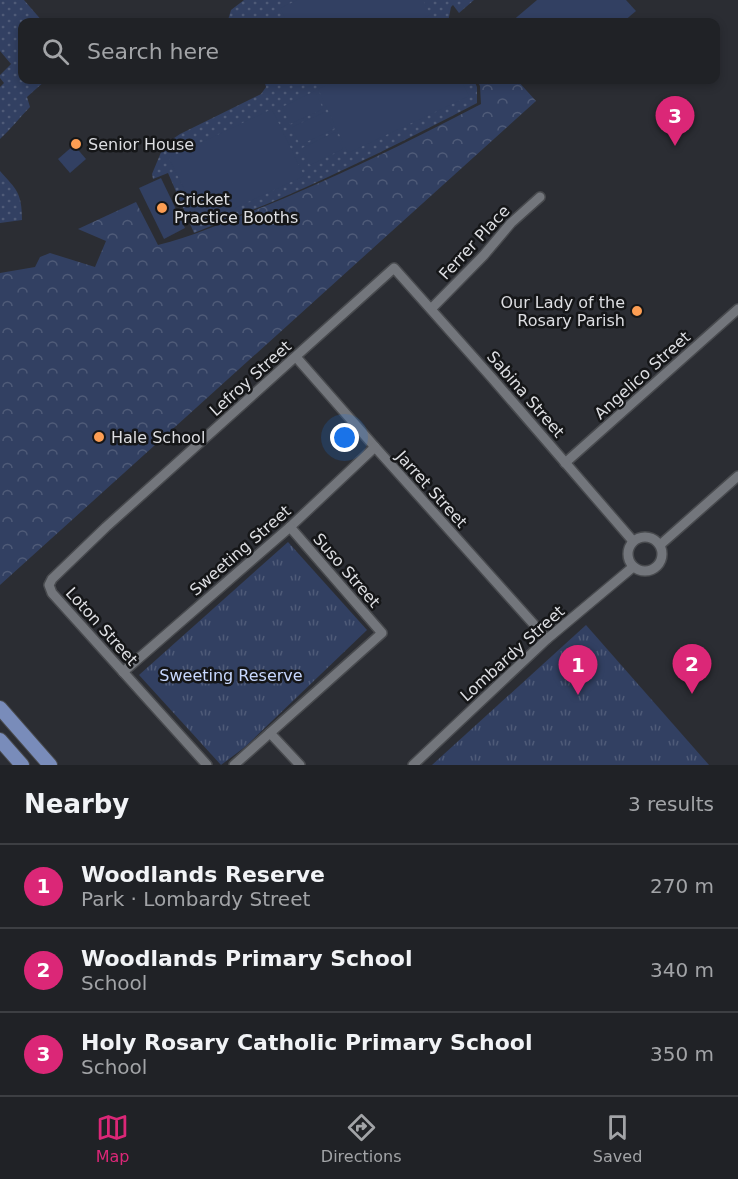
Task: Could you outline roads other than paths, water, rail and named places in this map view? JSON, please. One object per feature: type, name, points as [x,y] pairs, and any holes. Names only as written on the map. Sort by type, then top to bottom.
[{"type":"main road","points":[[0,708],[50,765]]},
{"type":"main road","points":[[0,740],[22,765]]},
{"type":"street","name":"Ferrer Place","points":[[431,309],[484,255],[511,223],[540,196]]},
{"type":"street","name":"Sabina Street","points":[[394,268],[633,541]]},
{"type":"street","name":"Lefroy Street","points":[[49,585],[52,579],[106,527],[394,268]]},
{"type":"street","name":"Angelico Street","points":[[565,463],[738,309]]},
{"type":"street","name":"Jarret Street","points":[[296,357],[547,639]]},
{"type":"street","name":"Sweeting Street","points":[[123,672],[290,527],[375,447]]},
{"type":"street","name":"Lombardy Street","points":[[413,765],[547,639],[633,567],[642,571],[656,567],[662,557],[660,545],[738,476]]},
{"type":"street","name":"Suso Street","points":[[270,733],[382,633],[290,527]]},
{"type":"street","points":[[633,567],[628,549],[633,541],[648,537],[660,545]]},
{"type":"street","name":"Loton Street","points":[[49,585],[51,593],[207,765]]},
{"type":"street","points":[[234,765],[270,733],[300,765]]},
{"type":"place","name":"Senior House","points":[[76,144]]},
{"type":"place","name":"Holy Rosary Catholic Primary School","points":[[675,146]]},
{"type":"place","name":"Cricket Practice Booths","points":[[162,208]]},
{"type":"place","name":"Our Lady of the Rosary Parish","points":[[637,311]]},
{"type":"place","name":"Hale School","points":[[99,437]]},
{"type":"place","name":"Woodlands Primary School","points":[[692,694]]},
{"type":"place","name":"Woodlands Reserve","points":[[578,695]]},
{"type":"park label","name":"Sweeting Reserve","points":[[231,675]]}]
